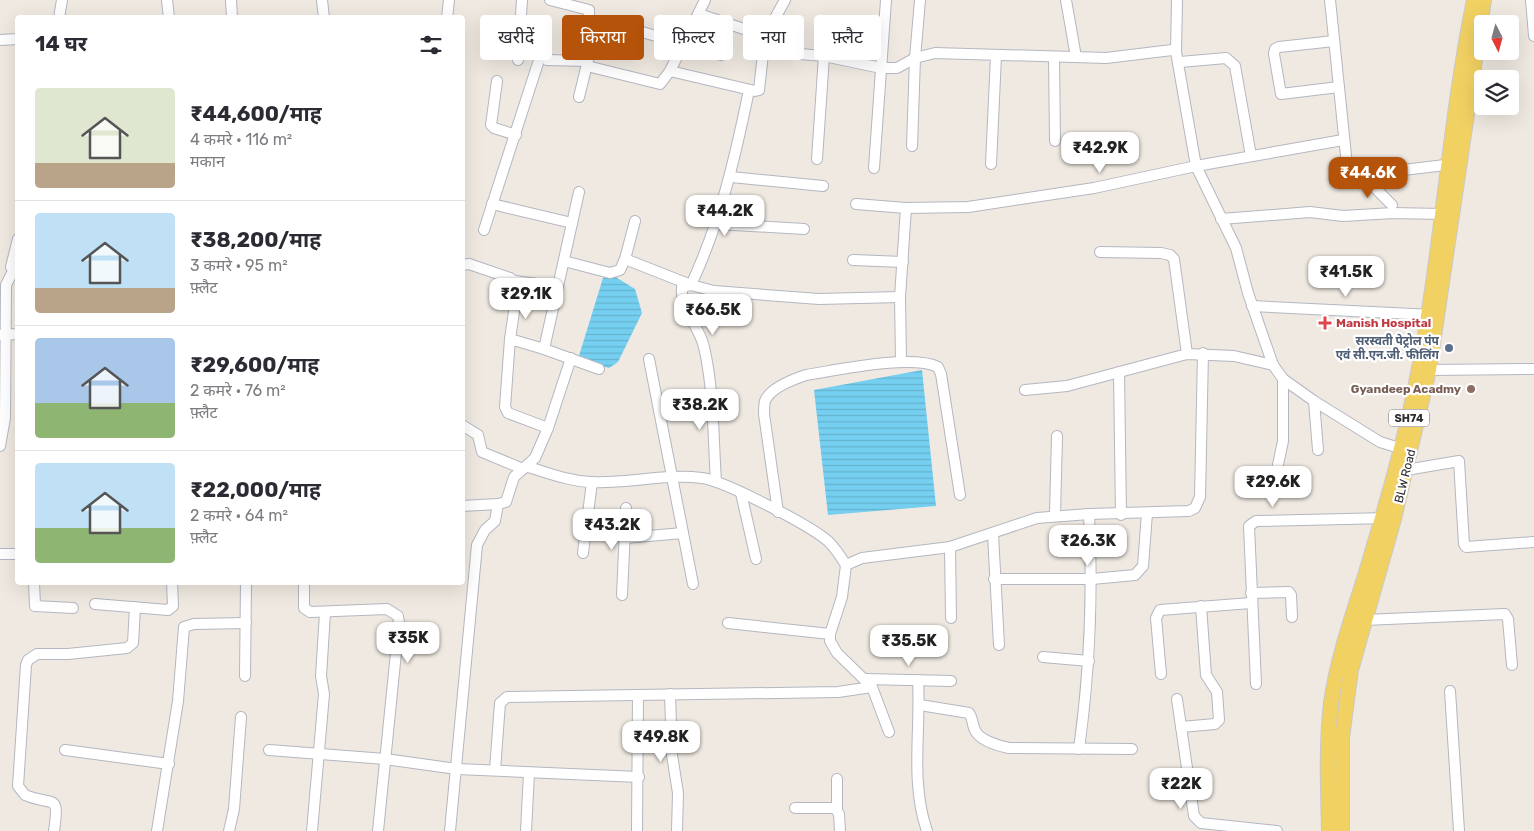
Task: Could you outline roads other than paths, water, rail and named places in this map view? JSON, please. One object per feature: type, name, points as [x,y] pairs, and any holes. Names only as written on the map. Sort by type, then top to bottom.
[{"type":"main road","name":"SH74","points":[[1329,831],[1328,758],[1331,702],[1351,621],[1388,518],[1406,450],[1417,380],[1434,315],[1442,214],[1454,164],[1459,84],[1474,0]]},
{"type":"main road","name":"BLW Road","points":[[1342,831],[1342,738],[1350,670],[1388,518],[1406,470],[1406,450],[1430,370],[1434,315],[1454,164],[1484,0]]},
{"type":"street","points":[[60,15],[62,0]]},
{"type":"street","points":[[168,0],[169,15]]},
{"type":"street","points":[[231,0],[232,15]]},
{"type":"street","points":[[322,0],[324,15]]},
{"type":"street","points":[[447,15],[449,0]]},
{"type":"street","points":[[521,15],[522,0]]},
{"type":"street","points":[[550,0],[589,10],[589,15]]},
{"type":"street","points":[[706,0],[699,14],[743,29]]},
{"type":"street","points":[[777,15],[785,0]]},
{"type":"street","points":[[874,168],[886,0]]},
{"type":"street","points":[[912,146],[915,58],[920,0]]},
{"type":"street","points":[[1066,0],[1076,57]]},
{"type":"street","points":[[1177,0],[1178,57],[1196,166],[1236,248],[1252,306],[1273,365],[1283,379],[1314,401],[1380,442],[1406,450]]},
{"type":"street","points":[[1330,0],[1347,165],[1355,173],[1362,175],[1454,164]]},
{"type":"street","points":[[1531,0],[1534,36]]},
{"type":"street","points":[[0,40],[15,39]]},
{"type":"street","points":[[1334,41],[1279,47],[1275,49],[1274,54],[1281,94],[1339,87]]},
{"type":"street","points":[[843,60],[881,68],[897,68],[915,58],[935,53],[1106,58],[1172,50],[1178,57],[1226,58],[1232,61],[1235,66],[1251,156]]},
{"type":"street","points":[[990,164],[996,56]]},
{"type":"street","points":[[1054,57],[1055,141]]},
{"type":"street","points":[[484,230],[542,62],[586,60]]},
{"type":"street","points":[[579,97],[587,60]]},
{"type":"street","points":[[598,60],[658,84],[664,81],[675,60]]},
{"type":"street","points":[[670,71],[749,90],[759,90],[761,86],[762,60]]},
{"type":"street","points":[[817,160],[824,60]]},
{"type":"street","points":[[497,81],[491,125],[494,128],[516,135]]},
{"type":"street","points":[[691,285],[707,251],[731,178],[749,90]]},
{"type":"street","points":[[856,204],[906,208],[968,208],[1094,188],[1196,166],[1343,140]]},
{"type":"street","points":[[1362,175],[1392,205]]},
{"type":"street","points":[[731,178],[823,186]]},
{"type":"street","points":[[544,349],[579,192]]},
{"type":"street","points":[[492,204],[572,223]]},
{"type":"street","points":[[902,362],[900,297],[906,208]]},
{"type":"street","points":[[1221,218],[1310,212],[1343,216],[1393,213],[1442,214]]},
{"type":"street","points":[[564,261],[610,272],[620,270],[626,259],[635,221]]},
{"type":"street","points":[[716,224],[804,229]]},
{"type":"street","points":[[10,275],[15,252]]},
{"type":"street","points":[[1100,252],[1161,253],[1170,255],[1174,259],[1187,354]]},
{"type":"street","points":[[626,259],[691,285],[714,291],[819,299],[900,297]]},
{"type":"street","points":[[852,260],[902,262]]},
{"type":"street","points":[[465,265],[469,264],[514,281],[558,287]]},
{"type":"street","points":[[0,446],[5,418],[2,334],[6,284],[15,266]]},
{"type":"street","points":[[514,281],[519,290],[510,339],[505,407],[508,413],[548,428]]},
{"type":"street","points":[[691,285],[682,287],[681,298],[704,344],[710,380],[716,481]]},
{"type":"street","points":[[1252,306],[1434,315]]},
{"type":"street","points":[[2,334],[15,334]]},
{"type":"street","points":[[510,339],[599,369]]},
{"type":"street","points":[[1025,390],[1067,386],[1187,354],[1203,353],[1234,356],[1273,365]]},
{"type":"street","points":[[846,565],[862,558],[950,547],[1037,518],[1055,515],[1189,512],[1198,504],[1200,497],[1203,353]]},
{"type":"street","points":[[465,506],[506,502],[514,477],[535,458],[548,428],[571,358]]},
{"type":"street","points":[[649,359],[693,584]]},
{"type":"street","points":[[778,512],[764,414],[765,402],[770,394],[794,379],[806,375],[902,362],[932,364],[938,367],[941,374],[960,495]]},
{"type":"street","points":[[1430,370],[1533,367]]},
{"type":"street","points":[[1118,372],[1121,515]]},
{"type":"street","points":[[1275,479],[1283,441],[1283,379]]},
{"type":"street","points":[[1314,401],[1318,450]]},
{"type":"street","points":[[465,427],[478,435],[481,449],[485,454],[526,468],[572,480],[592,482],[671,477],[702,478],[716,481],[826,539],[846,565],[842,597],[830,634],[830,641],[837,653],[869,683],[889,732]]},
{"type":"street","points":[[1055,515],[1057,436]]},
{"type":"street","points":[[1406,470],[1456,460],[1459,462],[1466,547],[1534,542]]},
{"type":"street","points":[[583,552],[592,482]]},
{"type":"street","points":[[741,493],[756,560]]},
{"type":"street","points":[[450,831],[477,545],[485,530],[495,521],[498,504]]},
{"type":"street","points":[[622,595],[626,508]]},
{"type":"street","points":[[994,579],[1092,579],[1135,575],[1143,566],[1147,513]]},
{"type":"street","points":[[1079,749],[1089,661],[1092,579],[1089,514]]},
{"type":"street","points":[[1256,684],[1248,532],[1252,523],[1388,518]]},
{"type":"street","points":[[625,538],[683,533]]},
{"type":"street","points":[[993,534],[998,645]]},
{"type":"street","points":[[950,547],[952,618]]},
{"type":"street","points":[[0,554],[15,554]]},
{"type":"street","points":[[34,585],[35,606],[73,608]]},
{"type":"street","points":[[95,604],[164,610],[171,608],[172,585]]},
{"type":"street","points":[[245,676],[246,585]]},
{"type":"street","points":[[304,585],[304,608],[310,612],[325,613],[387,609],[398,616],[399,622],[378,831]]},
{"type":"street","points":[[1161,674],[1157,613],[1165,608],[1201,606],[1289,592],[1291,595],[1292,616]]},
{"type":"street","points":[[1181,727],[1215,724],[1219,720],[1217,692],[1206,676],[1201,606]]},
{"type":"street","points":[[54,831],[57,810],[55,804],[52,801],[25,795],[18,786],[26,665],[28,660],[37,654],[68,654],[127,648],[133,643],[135,608]]},
{"type":"street","points":[[312,831],[324,694],[321,676],[325,613]]},
{"type":"street","points":[[1364,620],[1505,614],[1508,619],[1512,665]]},
{"type":"street","points":[[157,831],[178,701],[184,627],[194,624],[246,623]]},
{"type":"street","points":[[728,623],[830,634]]},
{"type":"street","points":[[1043,657],[1089,661]]},
{"type":"street","points":[[495,770],[502,699],[507,697],[838,692],[869,683],[918,680],[951,681]]},
{"type":"street","points":[[918,680],[920,705],[917,769],[927,831]]},
{"type":"street","points":[[1450,691],[1458,831]]},
{"type":"street","points":[[670,694],[672,755],[678,793],[677,831]]},
{"type":"street","points":[[637,831],[639,776],[638,695]]},
{"type":"street","points":[[1177,699],[1194,816],[1197,820],[1202,823],[1277,831]]},
{"type":"street","points":[[920,705],[969,713],[977,732],[1000,746],[1132,749]]},
{"type":"street","points":[[228,831],[234,809],[241,717]]},
{"type":"street","points":[[65,750],[168,764]]},
{"type":"street","points":[[269,750],[385,759],[457,769],[495,770],[529,774],[639,776]]},
{"type":"street","points":[[526,831],[529,774]]},
{"type":"street","points":[[837,779],[837,810],[840,831]]},
{"type":"street","points":[[796,808],[832,808],[837,810]]},
{"type":"water","points":[[614,276],[635,289],[642,313],[618,362],[609,368],[578,359],[603,278]]},
{"type":"water","points":[[922,370],[936,506],[828,515],[814,390]]},
{"type":"place","name":"Manish Hospital","points":[[1325,323]]},
{"type":"place","name":"सरस्वती पेट्रोल पंप एवं सी.एन.जी. फीलिंग","points":[[1449,348]]},
{"type":"place","name":"Gyandeep Acadmy","points":[[1471,389]]}]
